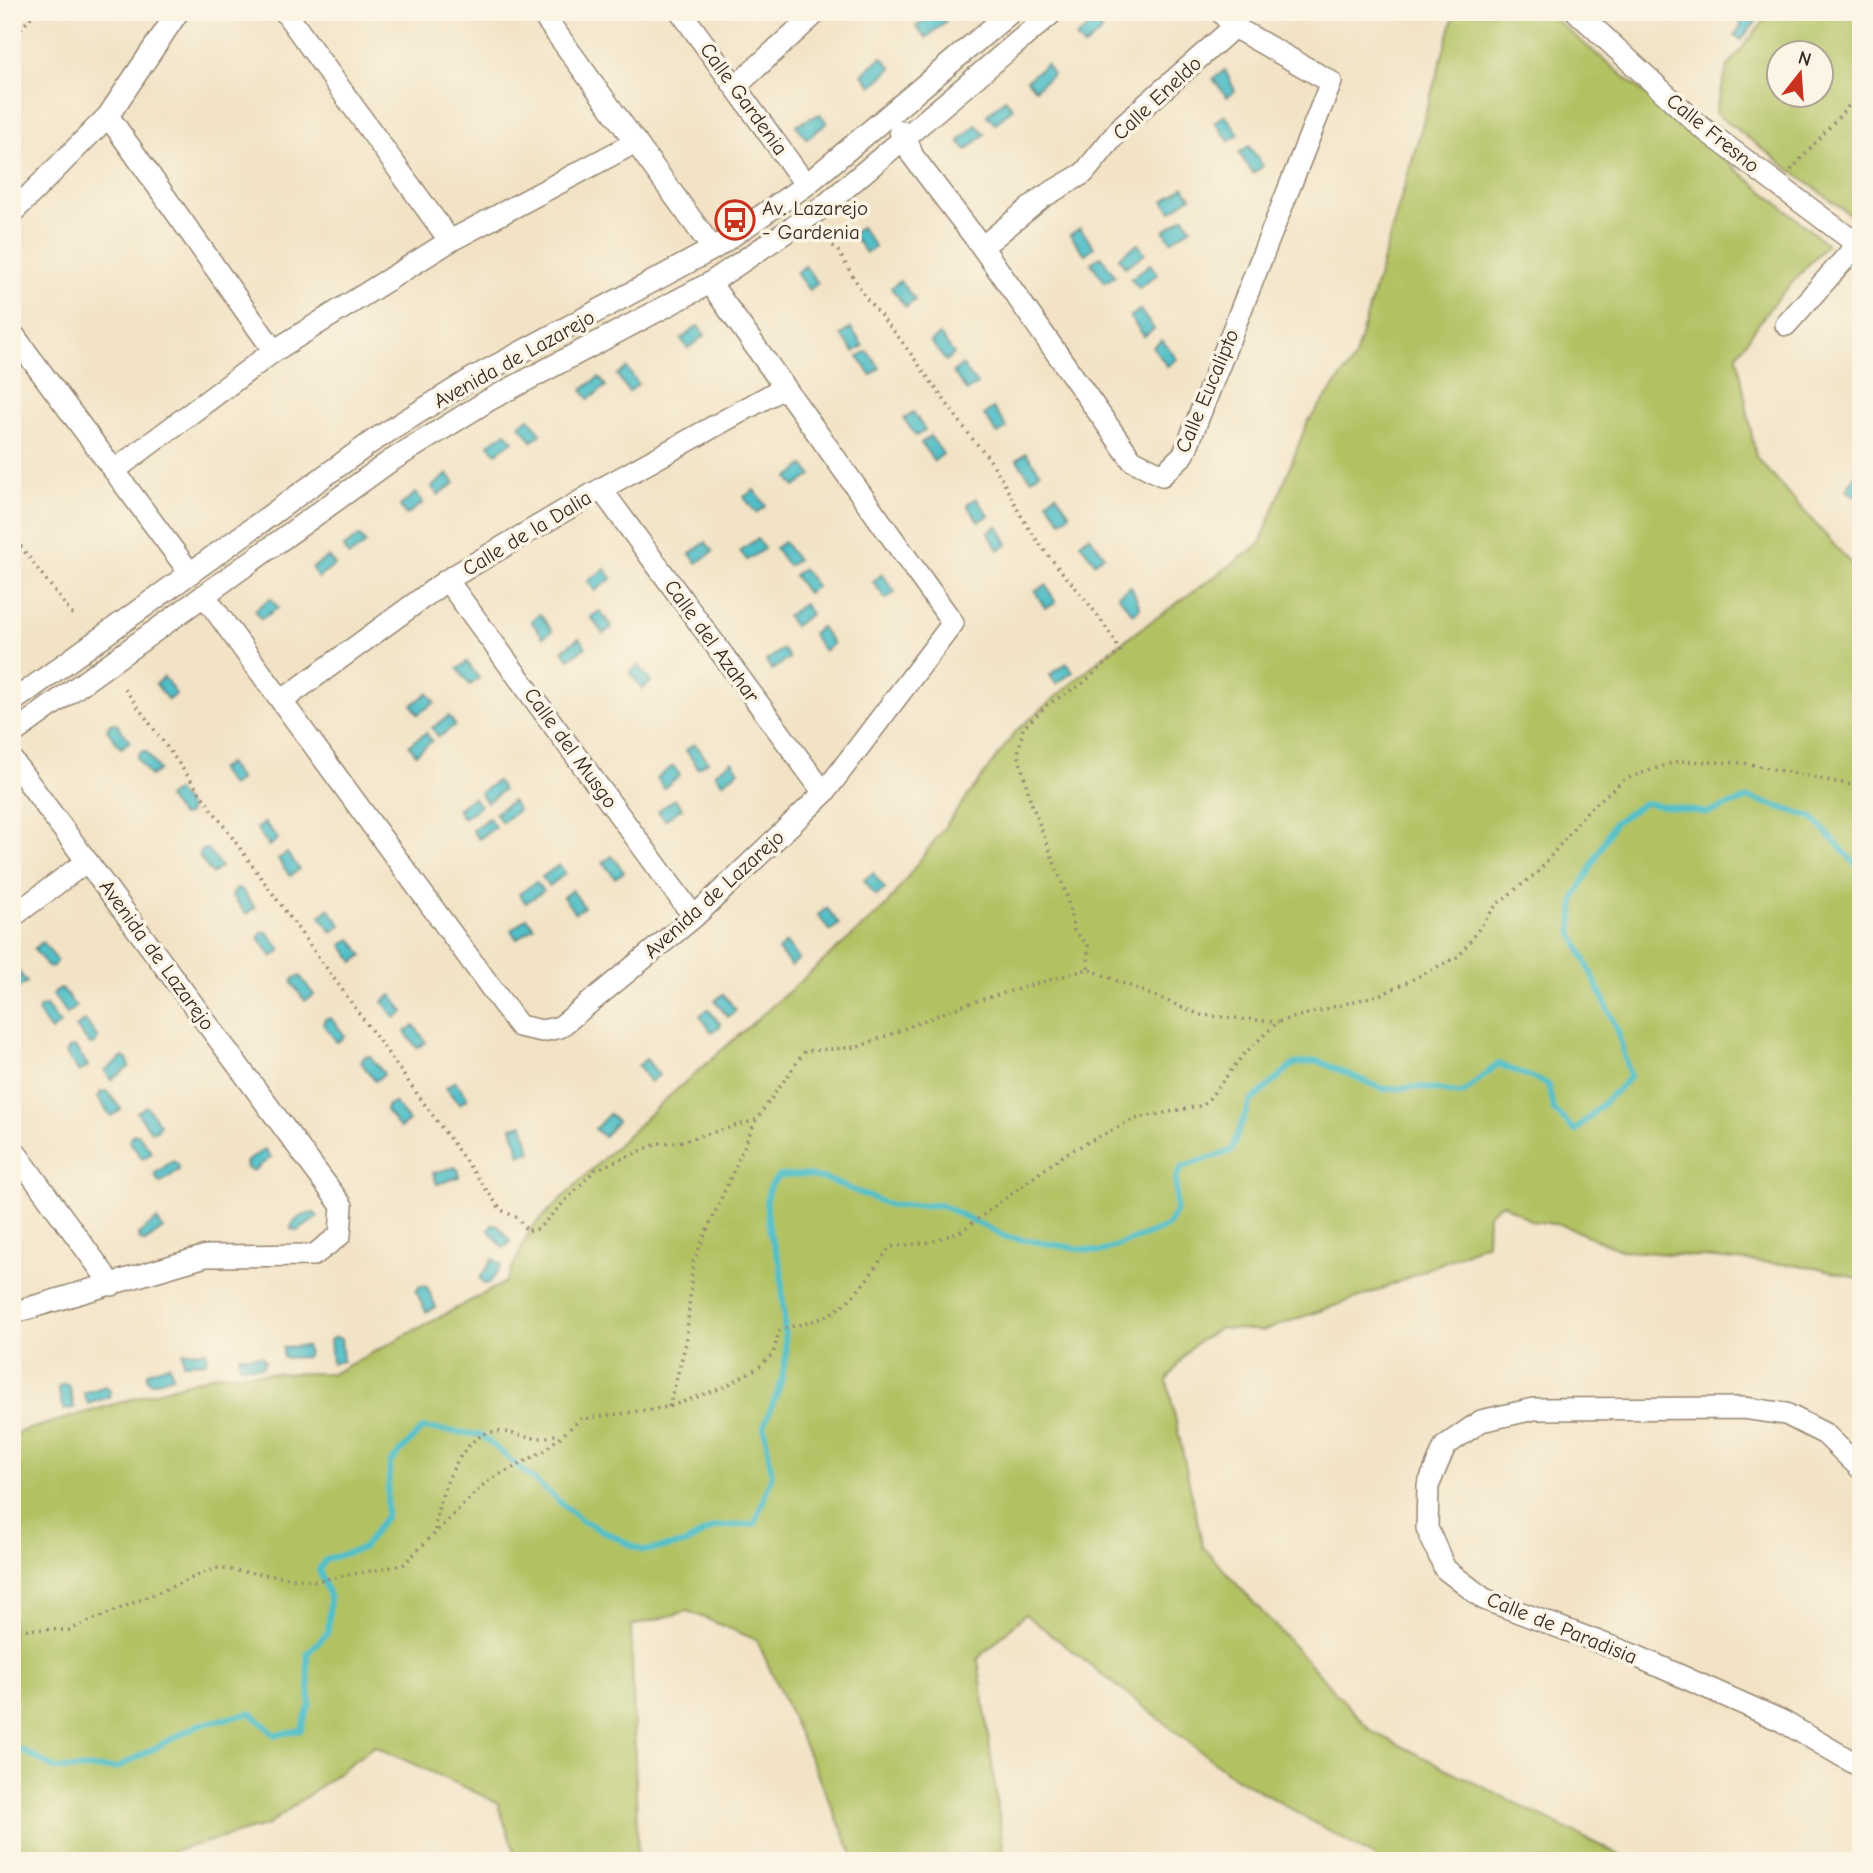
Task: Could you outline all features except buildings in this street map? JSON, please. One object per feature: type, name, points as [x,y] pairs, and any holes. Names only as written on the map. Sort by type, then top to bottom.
[{"type":"street","points":[[12,213],[108,116],[178,12]]},
{"type":"street","points":[[285,12],[450,241]]},
{"type":"street","points":[[541,12],[713,249]]},
{"type":"street","name":"Calle Gardenia","points":[[681,12],[806,186]]},
{"type":"street","points":[[735,87],[817,12]]},
{"type":"street","name":"Avenida de Lazarejo","points":[[12,702],[373,441],[473,378],[713,249],[806,186],[1012,12]]},
{"type":"street","name":"Avenida de Lazarejo","points":[[12,734],[388,462],[489,400],[710,283],[808,217],[907,139],[1053,12]]},
{"type":"street","name":"Calle Fresno","points":[[1577,12],[1701,127],[1859,246],[1786,325]]},
{"type":"street","name":"Calle Eucalipto","points":[[889,118],[907,139],[912,155],[982,247],[1132,460],[1162,475],[1184,454],[1331,82],[1227,19]]},
{"type":"street","name":"Calle Eneldo","points":[[982,247],[1042,197],[1084,173],[1123,125],[1227,19]]},
{"type":"street","points":[[108,116],[274,351]]},
{"type":"street","points":[[115,470],[274,351],[450,241],[636,142]]},
{"type":"street","name":"Avenida de Lazarejo","points":[[204,595],[519,1026],[542,1031],[560,1027],[694,917],[824,793],[953,623],[710,283]]},
{"type":"street","points":[[12,334],[190,573]]},
{"type":"street","name":"Calle de la Dalia","points":[[283,700],[447,580],[601,489],[785,387]]},
{"type":"street","name":"Calle del Azahar","points":[[601,489],[824,793]]},
{"type":"street","name":"Calle del Musgo","points":[[447,580],[694,917]]},
{"type":"street","name":"Avenida de Lazarejo","points":[[12,760],[342,1206],[340,1235],[314,1255],[206,1256],[12,1313]]},
{"type":"street","name":"Avenida de Lazarejo","points":[[12,917],[87,861]]},
{"type":"street","points":[[12,1148],[112,1284]]},
{"type":"street","name":"Calle de Paradisia","points":[[1861,1469],[1825,1433],[1786,1414],[1743,1408],[1534,1409],[1481,1420],[1445,1446],[1428,1486],[1427,1528],[1445,1569],[1484,1599],[1636,1656],[1782,1720],[1861,1767]]},
{"type":"path","points":[[12,40],[34,12]]},
{"type":"path","points":[[1778,185],[1861,92]]},
{"type":"path","points":[[808,217],[838,251],[866,298],[900,339],[974,441],[986,453],[1029,529],[1086,598],[1120,652],[1083,684],[1048,704],[1023,728],[1018,754],[1021,775],[1051,862],[1067,896],[1074,930],[1088,945],[1088,969]]},
{"type":"path","points":[[12,534],[75,618]]},
{"type":"path","points":[[125,689],[501,1210],[518,1217],[527,1231],[538,1229],[595,1170],[659,1143],[679,1142],[756,1121]]},
{"type":"path","points":[[669,1407],[686,1343],[693,1262],[756,1121],[805,1051],[858,1047],[966,1004],[1088,969],[1201,1015],[1278,1022],[1385,993],[1459,956],[1497,904],[1538,872],[1588,810],[1625,779],[1678,761],[1744,763],[1851,785],[1861,790]]},
{"type":"path","points":[[12,1629],[69,1630],[216,1568],[315,1581],[403,1565],[435,1530],[486,1482],[544,1451],[581,1419],[669,1407],[724,1387],[759,1367],[773,1354],[779,1331],[797,1323],[816,1320],[855,1298],[890,1247],[930,1242],[960,1232],[1065,1154],[1134,1119],[1205,1105],[1244,1054],[1278,1022]]},
{"type":"path","points":[[435,1530],[441,1494],[464,1447],[490,1432],[519,1433],[538,1438],[562,1433]]},
{"type":"green space","points":[[1455,12],[1546,12],[1827,244],[1770,307],[1737,355],[1756,457],[1861,575],[1861,1279],[1816,1267],[1621,1250],[1562,1225],[1531,1221],[1502,1203],[1488,1214],[1487,1243],[1380,1290],[1262,1331],[1220,1328],[1190,1348],[1167,1380],[1203,1547],[1371,1731],[1631,1861],[1381,1861],[1227,1772],[1025,1614],[978,1659],[1005,1861],[856,1861],[757,1640],[688,1611],[631,1626],[638,1861],[518,1861],[497,1802],[374,1746],[268,1825],[171,1852],[168,1861],[12,1861],[12,1434],[218,1374],[334,1373],[506,1282],[531,1228],[658,1106],[885,907],[1017,730],[1107,653],[1260,544],[1307,423],[1354,360]]},
{"type":"green space","points":[[1771,12],[1861,12],[1861,223],[1715,113],[1728,66]]},
{"type":"water","points":[[933,12],[938,12],[946,21],[926,38],[916,27]]},
{"type":"water","points":[[1745,13],[1756,22],[1741,40],[1735,35],[1741,26],[1740,18]]},
{"type":"water","points":[[1094,22],[1102,31],[1084,47],[1076,38]]},
{"type":"water","points":[[882,57],[892,68],[872,86],[862,74]]},
{"type":"water","points":[[1046,64],[1053,74],[1035,89],[1027,80]]},
{"type":"water","points":[[1225,70],[1235,91],[1227,97],[1213,79]]},
{"type":"water","points":[[1005,99],[1013,108],[995,124],[987,115]]},
{"type":"water","points":[[820,114],[827,123],[807,139],[796,125]]},
{"type":"water","points":[[1225,115],[1239,134],[1229,141],[1215,122]]},
{"type":"water","points":[[976,125],[985,134],[967,150],[959,141]]},
{"type":"water","points":[[1249,146],[1263,166],[1253,173],[1239,153]]},
{"type":"water","points":[[1184,187],[1191,197],[1171,211],[1164,201]]},
{"type":"water","points":[[1184,217],[1191,228],[1171,241],[1164,231]]},
{"type":"water","points":[[861,227],[875,247],[866,253],[852,234]]},
{"type":"water","points":[[1080,228],[1094,247],[1085,254],[1070,235]]},
{"type":"water","points":[[1138,244],[1145,254],[1125,267],[1119,257]]},
{"type":"water","points":[[1101,256],[1115,276],[1105,282],[1091,263]]},
{"type":"water","points":[[1150,264],[1158,274],[1139,288],[1131,279]]},
{"type":"water","points":[[805,266],[818,283],[809,290],[796,273]]},
{"type":"water","points":[[900,281],[915,300],[906,307],[891,288]]},
{"type":"water","points":[[1140,310],[1154,329],[1144,336],[1130,317]]},
{"type":"water","points":[[698,326],[705,335],[688,348],[681,339]]},
{"type":"water","points":[[851,328],[863,346],[854,352],[841,335]]},
{"type":"water","points":[[940,335],[954,354],[946,361],[931,342]]},
{"type":"water","points":[[1162,340],[1177,359],[1167,366],[1153,347]]},
{"type":"water","points":[[867,351],[880,368],[871,375],[858,357]]},
{"type":"water","points":[[962,365],[977,384],[967,391],[953,372]]},
{"type":"water","points":[[627,368],[638,384],[629,392],[617,375]]},
{"type":"water","points":[[599,377],[606,386],[589,399],[582,390]]},
{"type":"water","points":[[993,408],[1007,428],[998,434],[984,415]]},
{"type":"water","points":[[913,412],[925,430],[916,436],[904,419]]},
{"type":"water","points":[[529,418],[541,434],[532,441],[520,425]]},
{"type":"water","points":[[506,432],[513,441],[496,453],[489,444]]},
{"type":"water","points":[[930,436],[943,454],[934,461],[921,443]]},
{"type":"water","points":[[1026,453],[1040,472],[1031,479],[1017,460]]},
{"type":"water","points":[[804,465],[812,475],[795,487],[788,478]]},
{"type":"water","points":[[1861,466],[1861,499],[1846,490]]},
{"type":"water","points":[[448,474],[455,483],[438,495],[432,487]]},
{"type":"water","points":[[754,490],[766,506],[756,513],[744,497]]},
{"type":"water","points":[[416,493],[423,503],[406,515],[400,506]]},
{"type":"water","points":[[1056,494],[1070,514],[1061,521],[1047,501]]},
{"type":"water","points":[[976,498],[989,515],[979,522],[967,505]]},
{"type":"water","points":[[998,526],[1008,544],[998,550],[988,532]]},
{"type":"water","points":[[359,536],[366,544],[349,556],[343,548]]},
{"type":"water","points":[[1089,536],[1104,555],[1095,562],[1080,543]]},
{"type":"water","points":[[757,539],[764,549],[747,560],[740,551]]},
{"type":"water","points":[[706,542],[713,552],[697,563],[690,554]]},
{"type":"water","points":[[784,542],[797,560],[788,566],[775,548]]},
{"type":"water","points":[[328,557],[335,565],[318,578],[312,568]]},
{"type":"water","points":[[605,569],[612,578],[595,591],[588,581]]},
{"type":"water","points":[[803,569],[816,586],[807,593],[794,575]]},
{"type":"water","points":[[882,574],[895,592],[886,599],[873,582]]},
{"type":"water","points":[[1046,585],[1056,603],[1045,608],[1035,591]]},
{"type":"water","points":[[1131,586],[1140,608],[1133,614],[1118,595]]},
{"type":"water","points":[[271,598],[278,608],[261,619],[255,610]]},
{"type":"water","points":[[804,604],[811,614],[794,626],[787,616]]},
{"type":"water","points":[[600,611],[612,627],[603,634],[591,617]]},
{"type":"water","points":[[540,614],[552,631],[543,637],[531,621]]},
{"type":"water","points":[[821,627],[833,644],[824,651],[812,634]]},
{"type":"water","points":[[579,638],[586,647],[569,659],[563,650]]},
{"type":"water","points":[[783,649],[789,658],[772,670],[766,661]]},
{"type":"water","points":[[467,662],[479,678],[470,685],[458,669]]},
{"type":"water","points":[[1067,663],[1073,672],[1056,684],[1050,675]]},
{"type":"water","points":[[639,665],[651,682],[642,689],[630,672]]},
{"type":"water","points":[[164,677],[176,694],[168,700],[156,684]]},
{"type":"water","points":[[428,693],[435,702],[418,714],[412,705]]},
{"type":"water","points":[[449,716],[455,725],[439,737],[432,728]]},
{"type":"water","points":[[116,723],[130,741],[121,748],[107,730],[110,724]]},
{"type":"water","points":[[426,733],[432,741],[416,754],[409,745]]},
{"type":"water","points":[[695,744],[708,761],[698,768],[686,750]]},
{"type":"water","points":[[146,751],[159,770],[150,776],[137,758],[140,752]]},
{"type":"water","points":[[732,761],[739,771],[722,783],[715,773]]},
{"type":"water","points":[[228,763],[240,780],[231,786],[219,770]]},
{"type":"water","points":[[673,766],[680,775],[664,788],[657,778]]},
{"type":"water","points":[[497,781],[503,790],[487,802],[480,793]]},
{"type":"water","points":[[176,791],[190,809],[187,815],[181,816],[167,798]]},
{"type":"water","points":[[473,797],[480,806],[463,818],[457,809]]},
{"type":"water","points":[[675,799],[682,808],[665,820],[658,811]]},
{"type":"water","points":[[512,801],[518,810],[502,822],[495,813]]},
{"type":"water","points":[[489,818],[495,827],[479,839],[472,830]]},
{"type":"water","points":[[265,823],[278,839],[269,846],[257,829]]},
{"type":"water","points":[[208,849],[221,867],[212,874],[199,856],[201,850]]},
{"type":"water","points":[[287,853],[299,869],[290,876],[278,859]]},
{"type":"water","points":[[612,856],[624,872],[615,878],[603,862]]},
{"type":"water","points":[[559,865],[565,874],[549,886],[542,877]]},
{"type":"water","points":[[873,873],[885,889],[876,896],[864,880]]},
{"type":"water","points":[[536,882],[543,891],[526,903],[519,894]]},
{"type":"water","points":[[241,889],[255,908],[246,914],[232,896],[235,890]]},
{"type":"water","points":[[572,890],[584,907],[575,913],[563,897]]},
{"type":"water","points":[[827,908],[839,924],[830,931],[818,915]]},
{"type":"water","points":[[329,909],[341,925],[332,932],[320,916]]},
{"type":"water","points":[[527,918],[534,927],[517,939],[511,930]]},
{"type":"water","points":[[267,932],[281,950],[272,957],[259,938],[261,933]]},
{"type":"water","points":[[351,939],[363,955],[354,962],[342,945]]},
{"type":"water","points":[[43,942],[57,961],[53,966],[48,967],[34,949]]},
{"type":"water","points":[[786,943],[799,959],[791,966],[778,950]]},
{"type":"water","points":[[12,964],[27,982],[18,988],[12,981]]},
{"type":"water","points":[[300,976],[314,995],[305,1001],[292,983],[294,978]]},
{"type":"water","points":[[62,989],[76,1007],[67,1014],[53,995],[56,990]]},
{"type":"water","points":[[723,994],[736,1010],[728,1017],[715,1001]]},
{"type":"water","points":[[392,995],[404,1012],[395,1018],[383,1002]]},
{"type":"water","points":[[46,1006],[60,1024],[51,1031],[38,1012],[40,1007]]},
{"type":"water","points":[[708,1009],[721,1025],[712,1032],[700,1016]]},
{"type":"water","points":[[331,1018],[345,1036],[337,1042],[323,1024],[325,1019]]},
{"type":"water","points":[[85,1020],[98,1038],[95,1044],[90,1045],[76,1027]]},
{"type":"water","points":[[414,1025],[426,1042],[417,1048],[405,1032]]},
{"type":"water","points":[[75,1047],[88,1066],[79,1072],[66,1054],[69,1048]]},
{"type":"water","points":[[370,1056],[384,1074],[375,1081],[361,1062],[364,1057]]},
{"type":"water","points":[[123,1057],[128,1060],[129,1067],[111,1080],[105,1071]]},
{"type":"water","points":[[646,1059],[659,1075],[650,1082],[638,1066]]},
{"type":"water","points":[[455,1081],[468,1098],[459,1104],[446,1088]]},
{"type":"water","points":[[107,1091],[121,1109],[111,1116],[98,1098],[101,1092]]},
{"type":"water","points":[[395,1103],[409,1121],[400,1128],[386,1110],[388,1105]]},
{"type":"water","points":[[146,1106],[160,1124],[157,1130],[151,1131],[137,1112]]},
{"type":"water","points":[[609,1114],[617,1121],[604,1137],[595,1129]]},
{"type":"water","points":[[523,1124],[531,1152],[520,1155],[512,1127]]},
{"type":"water","points":[[138,1134],[152,1152],[143,1159],[129,1141],[132,1135]]},
{"type":"water","points":[[265,1149],[271,1157],[253,1171],[247,1168],[246,1162]]},
{"type":"water","points":[[173,1161],[178,1164],[179,1170],[160,1183],[154,1174]]},
{"type":"water","points":[[455,1167],[459,1171],[459,1177],[437,1184],[433,1173]]},
{"type":"water","points":[[315,1213],[318,1217],[298,1231],[291,1229],[293,1223],[300,1218]]},
{"type":"water","points":[[157,1220],[163,1229],[145,1242],[140,1240],[138,1234]]},
{"type":"water","points":[[497,1224],[511,1242],[503,1248],[489,1230],[492,1225]]},
{"type":"water","points":[[493,1259],[502,1265],[489,1284],[483,1283],[480,1278]]},
{"type":"water","points":[[420,1286],[427,1287],[436,1307],[426,1312],[416,1291]]},
{"type":"water","points":[[335,1337],[341,1339],[343,1361],[332,1363],[330,1340]]},
{"type":"water","points":[[306,1346],[306,1357],[283,1358],[283,1347]]},
{"type":"water","points":[[206,1351],[206,1362],[183,1363],[183,1352]]},
{"type":"water","points":[[239,1356],[262,1356],[265,1361],[262,1367],[239,1366]]},
{"type":"water","points":[[169,1365],[173,1376],[151,1383],[147,1378],[148,1372]]},
{"type":"water","points":[[63,1384],[69,1385],[74,1408],[63,1410],[58,1388]]},
{"type":"water","points":[[106,1386],[110,1391],[109,1397],[88,1404],[84,1393]]},
{"type":"waterway","points":[[12,1745],[56,1769],[117,1768],[198,1725],[251,1713],[275,1735],[301,1730],[310,1704],[307,1654],[328,1632],[330,1598],[319,1570],[325,1560],[363,1548],[386,1516],[390,1463],[423,1428],[481,1435],[581,1520],[643,1551],[684,1544],[715,1527],[755,1524],[772,1475],[764,1426],[781,1383],[786,1355],[781,1266],[770,1234],[766,1202],[770,1186],[779,1176],[804,1175],[826,1179],[892,1206],[941,1205],[1006,1237],[1100,1252],[1167,1227],[1176,1211],[1176,1178],[1182,1167],[1231,1151],[1250,1102],[1294,1064],[1318,1061],[1383,1089],[1421,1087],[1462,1094],[1498,1064],[1548,1084],[1553,1109],[1575,1131],[1630,1077],[1617,1029],[1572,932],[1574,900],[1614,823],[1644,803],[1708,813],[1749,798],[1812,817],[1861,870]]},
{"type":"place","name":"Av. Lazarejo - Gardenia","points":[[735,220]]}]
